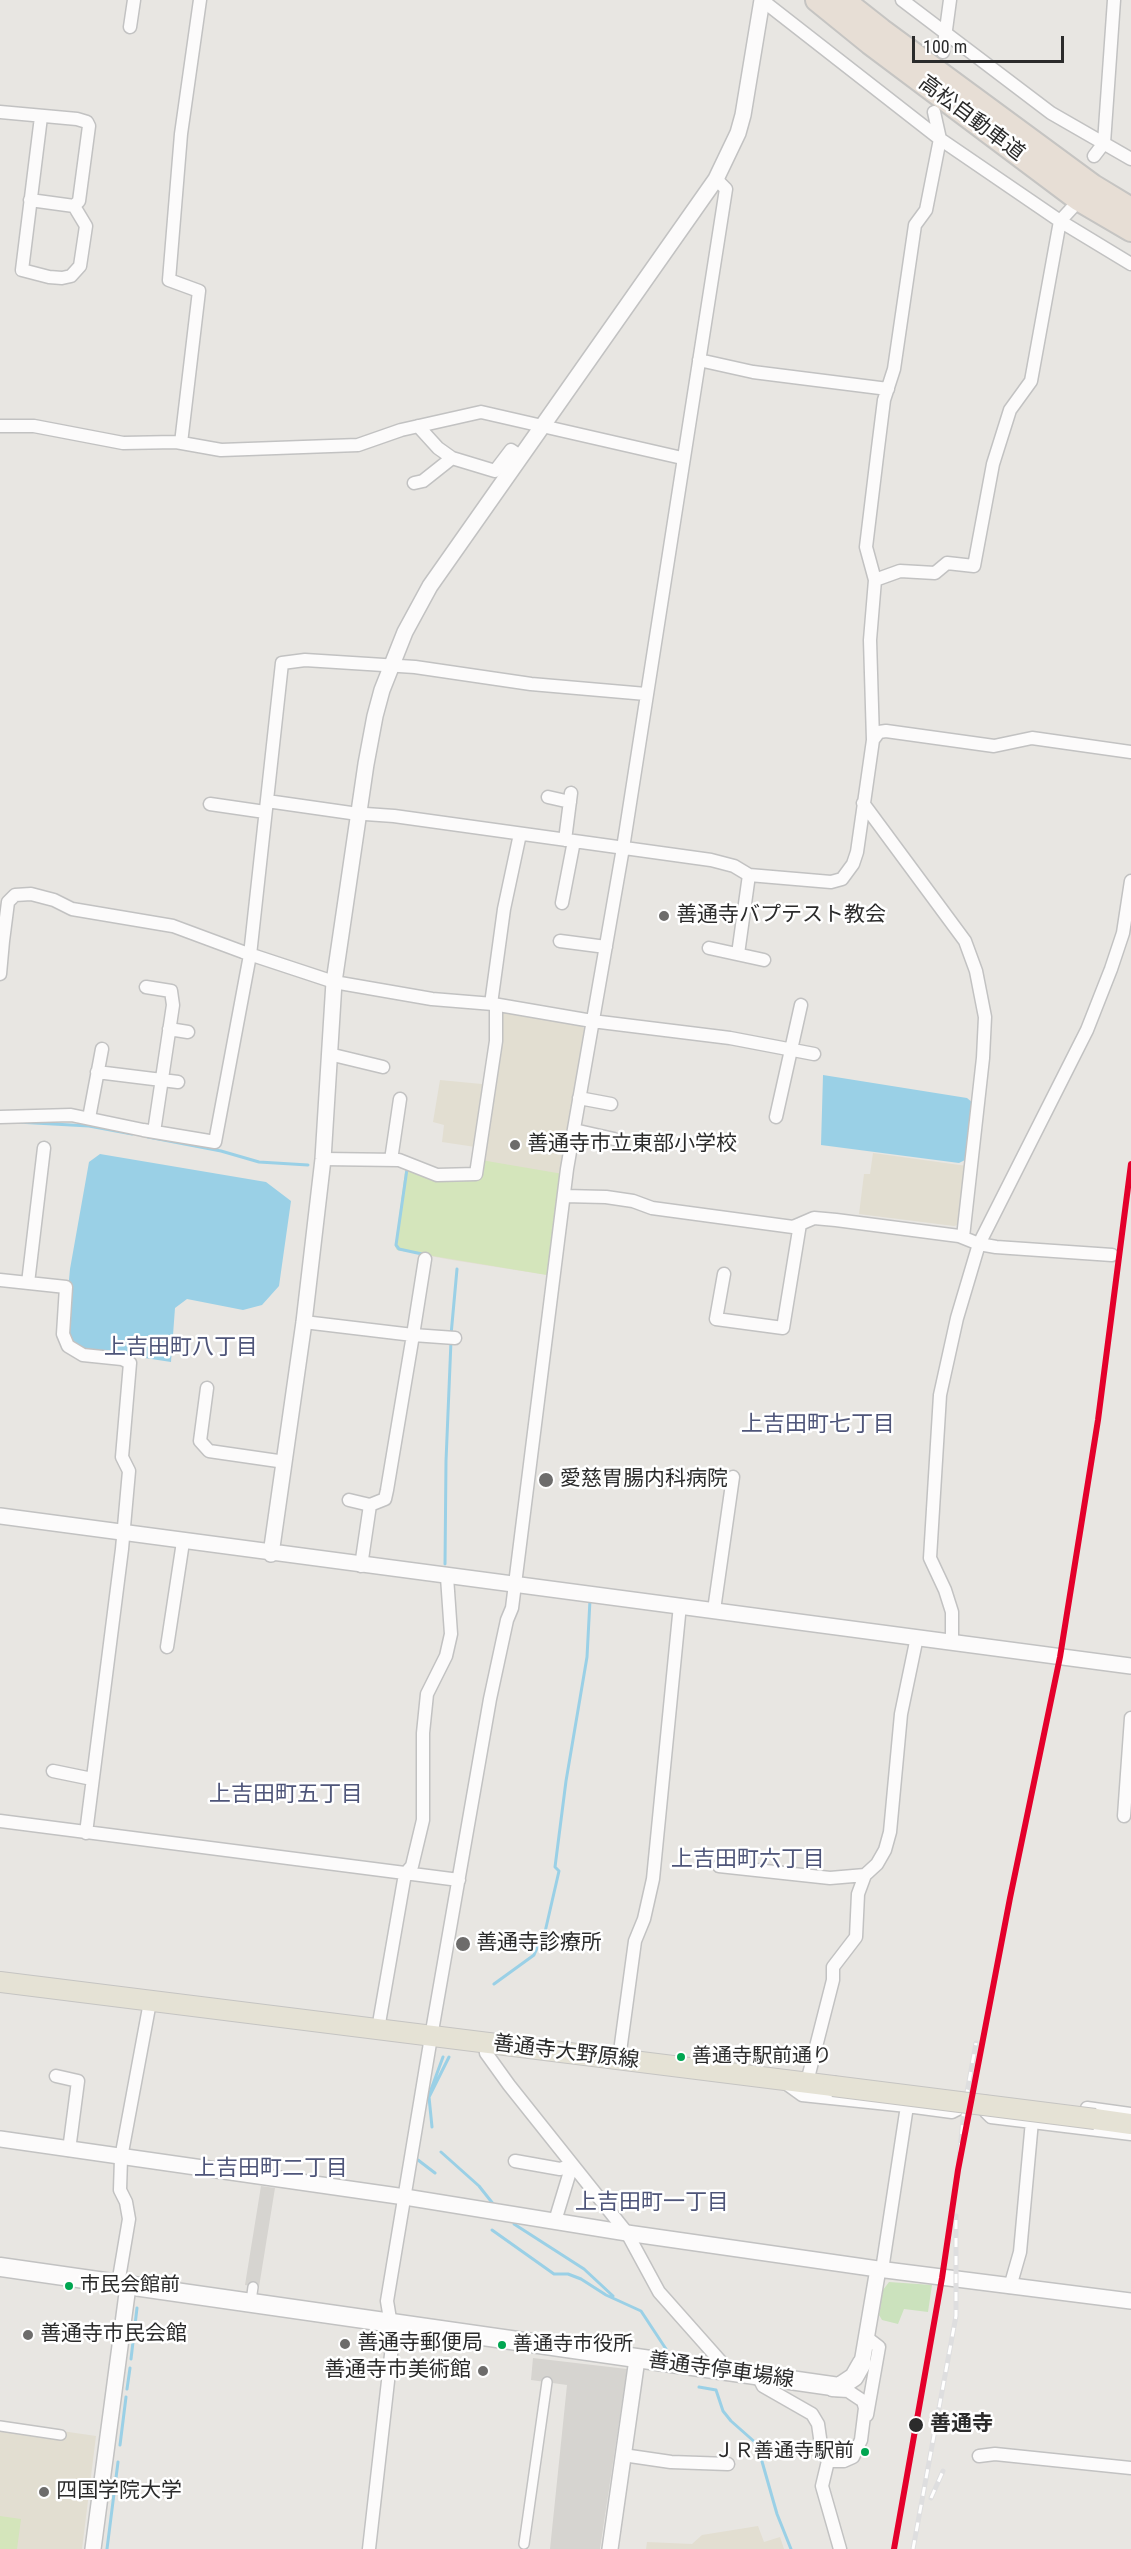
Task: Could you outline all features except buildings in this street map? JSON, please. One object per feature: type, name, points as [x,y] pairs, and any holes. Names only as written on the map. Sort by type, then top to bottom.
[{"type":"highway","name":"高松自動車道","points":[[817,0],[870,43],[1078,199],[1131,230]]},
{"type":"highway","name":"高松自動車道","points":[[843,0],[890,38],[1093,186],[1131,208]]},
{"type":"main road","name":"善通寺大野原線","points":[[0,1982],[1131,2124]]},
{"type":"main road","name":"善通寺停車場線","points":[[0,2267],[758,2376],[786,2389],[821,2385],[839,2387],[854,2377],[862,2363]]},
{"type":"street","points":[[130,27],[134,0]]},
{"type":"street","points":[[181,443],[199,291],[169,280],[181,134],[200,0]]},
{"type":"street","points":[[271,1554],[304,1322],[323,1159],[334,982],[358,814],[375,716],[391,665],[409,624],[430,586],[716,179],[738,133],[743,115],[762,0],[940,139],[1060,221],[1131,264]]},
{"type":"street","points":[[902,0],[1051,113],[1131,159]]},
{"type":"street","points":[[943,52],[950,0]]},
{"type":"street","points":[[1094,156],[1104,143],[1114,0]]},
{"type":"street","points":[[0,112],[77,119],[87,122],[89,126],[79,201],[74,206]]},
{"type":"street","points":[[210,804],[394,816],[711,860],[734,866],[750,875],[831,882],[842,879],[853,864],[857,852],[873,740],[870,640],[875,580],[866,547],[884,400],[894,369],[915,225],[926,210],[940,139],[934,112]]},
{"type":"street","points":[[41,117],[22,270],[49,277],[71,276],[80,266],[86,226],[74,206]]},
{"type":"street","points":[[369,2549],[393,2337],[387,2301],[490,1699],[515,1586],[564,1196],[623,848],[682,458],[726,189],[716,179]]},
{"type":"street","points":[[30,200],[74,206]]},
{"type":"street","points":[[875,580],[900,571],[934,573],[947,563],[974,566],[993,464],[1010,410],[1031,381],[1060,221],[1072,208]]},
{"type":"street","points":[[699,360],[753,372],[888,389]]},
{"type":"street","points":[[0,426],[34,426],[123,443],[181,443],[221,450],[358,445],[418,426],[481,412],[682,458]]},
{"type":"street","points":[[418,426],[438,448],[452,458],[495,471],[511,450],[520,456]]},
{"type":"street","points":[[414,483],[423,481],[452,458]]},
{"type":"street","points":[[0,1117],[71,1114],[154,1132],[215,1142],[250,955],[282,663],[305,660],[415,667],[531,684],[646,694]]},
{"type":"street","points":[[873,740],[879,732],[886,730],[994,746],[1032,738],[1131,752]]},
{"type":"street","points":[[548,797],[571,798],[562,903]]},
{"type":"street","points":[[863,803],[965,940],[976,971],[985,1017],[983,1058],[963,1237]]},
{"type":"street","points":[[323,1159],[399,1160],[437,1175],[476,1174],[496,1041],[494,1005],[504,909],[520,834]]},
{"type":"street","points":[[738,954],[750,875]]},
{"type":"street","points":[[952,1642],[952,1612],[930,1558],[940,1401],[957,1318],[979,1244],[1087,1030],[1112,969],[1123,933],[1131,881]]},
{"type":"street","points":[[0,974],[8,902],[15,895],[31,894],[54,900],[72,909],[173,926],[250,955],[334,982],[423,998],[494,1005],[592,1021],[730,1038],[814,1054]]},
{"type":"street","points":[[560,941],[606,947]]},
{"type":"street","points":[[709,948],[764,960]]},
{"type":"street","points":[[146,987],[171,991],[172,1005],[154,1132]]},
{"type":"street","points":[[776,1117],[801,1005]]},
{"type":"street","points":[[169,1029],[188,1032]]},
{"type":"street","points":[[89,1118],[102,1049]]},
{"type":"street","points":[[329,1054],[383,1067]]},
{"type":"street","points":[[97,1072],[178,1082]]},
{"type":"street","points":[[579,1098],[611,1104]]},
{"type":"street","points":[[392,1160],[400,1099]]},
{"type":"street","points":[[574,1130],[615,1139]]},
{"type":"street","points":[[28,1282],[44,1148]]},
{"type":"street","points":[[564,1196],[606,1197],[675,1211],[793,1227],[814,1218],[963,1237],[979,1244],[1050,1252],[1112,1255]]},
{"type":"street","points":[[724,1274],[716,1319],[783,1328],[800,1224]]},
{"type":"street","points":[[349,1500],[370,1505],[385,1499],[425,1259]]},
{"type":"street","points":[[0,1280],[66,1287],[63,1335],[68,1346],[83,1354],[122,1359],[130,1363],[122,1457],[129,1471],[110,1653],[86,1833]]},
{"type":"street","points":[[304,1322],[453,1338]]},
{"type":"street","points":[[207,1388],[200,1441],[209,1451],[285,1462]]},
{"type":"street","points":[[714,1610],[733,1477]]},
{"type":"street","points":[[361,1566],[370,1505]]},
{"type":"street","points":[[0,1516],[361,1566],[680,1605],[1131,1666]]},
{"type":"street","points":[[167,1647],[183,1542]]},
{"type":"street","points":[[378,2029],[405,1874],[412,1866],[423,1820],[423,1733],[427,1694],[446,1656],[452,1634],[447,1577]]},
{"type":"street","points":[[619,2059],[636,1941],[644,1919],[653,1879],[680,1605]]},
{"type":"street","points":[[809,2074],[833,1980],[833,1967],[856,1937],[858,1894],[865,1875],[877,1864],[890,1832],[901,1714],[917,1636]]},
{"type":"street","points":[[1124,1816],[1131,1718]]},
{"type":"street","points":[[53,1771],[92,1779]]},
{"type":"street","points":[[0,1821],[459,1880]]},
{"type":"street","points":[[719,1866],[830,1878],[865,1875]]},
{"type":"street","points":[[93,2549],[129,2218],[126,2202],[120,2190],[121,2158],[150,2002]]},
{"type":"street","points":[[485,2043],[486,2053],[490,2059],[627,2233],[659,2292],[731,2372]]},
{"type":"street","points":[[803,2073],[959,2094],[958,2109],[952,2112],[802,2095],[783,2081],[803,2073]]},
{"type":"street","points":[[56,2076],[78,2082],[69,2150]]},
{"type":"street","points":[[1131,2114],[993,2097],[987,2099],[986,2112],[991,2117],[1131,2134]]},
{"type":"street","points":[[862,2363],[907,2106]]},
{"type":"street","points":[[1010,2287],[1020,2252],[1032,2121]]},
{"type":"street","points":[[0,2139],[269,2183],[405,2197],[627,2233],[880,2270],[1131,2301]]},
{"type":"street","points":[[515,2161],[560,2169],[572,2165]]},
{"type":"street","points":[[555,2221],[572,2165]]},
{"type":"street","points":[[828,2461],[844,2461],[853,2457],[861,2440],[870,2407],[879,2347],[866,2337]]},
{"type":"street","points":[[610,2549],[637,2359]]},
{"type":"street","points":[[524,2544],[547,2382]]},
{"type":"street","points":[[821,2385],[827,2389],[848,2391],[860,2398],[866,2416]]},
{"type":"street","points":[[786,2389],[812,2414],[818,2424],[822,2452],[828,2461],[822,2486],[840,2549]]},
{"type":"street","points":[[0,2426],[61,2435]]},
{"type":"street","points":[[980,2456],[995,2454],[1131,2468]]},
{"type":"street","points":[[623,2455],[681,2463],[728,2464]]},
{"type":"shaded area","name":"善通寺市立東部小学校","points":[[500,1011],[578,1024],[587,1030],[547,1275],[397,1250],[395,1246],[405,1172],[479,1178],[482,1148],[442,1142],[444,1125],[433,1122],[440,1080],[492,1085]]},
{"type":"shaded area","points":[[873,1153],[967,1166],[961,1224],[954,1226],[859,1214],[864,1174],[870,1174]]},
{"type":"shaded area","points":[[261,2186],[275,2188],[259,2287],[245,2285]]},
{"type":"shaded area","points":[[533,2358],[627,2369],[600,2549],[550,2549],[567,2385],[531,2380]]},
{"type":"shaded area","name":"四国学院大学","points":[[0,2422],[96,2436],[82,2549],[0,2549]]},
{"type":"shaded area","points":[[758,2526],[764,2542],[780,2537],[784,2549],[646,2549],[647,2542],[692,2544],[702,2535]]},
{"type":"green space","points":[[481,1160],[563,1174],[547,1275],[397,1250],[395,1246],[405,1172],[408,1167],[478,1178]]},
{"type":"green space","points":[[889,2282],[932,2285],[928,2312],[904,2309],[898,2324],[882,2320],[879,2315],[883,2290]]},
{"type":"green space","points":[[0,2516],[21,2519],[17,2549],[0,2549]]},
{"type":"water","points":[[823,1075],[967,1098],[973,1103],[967,1159],[959,1163],[821,1145]]},
{"type":"water","points":[[100,1154],[266,1182],[291,1201],[279,1286],[262,1305],[243,1310],[187,1299],[175,1308],[171,1362],[79,1348],[68,1342],[64,1334],[70,1269],[89,1162]]},
{"type":"waterway","points":[[17,1122],[89,1126],[132,1134]]},
{"type":"waterway","points":[[148,1137],[221,1151],[259,1162],[308,1165]]},
{"type":"waterway","points":[[407,1169],[396,1245],[399,1249],[422,1254]]},
{"type":"waterway","points":[[451,1335],[457,1269]]},
{"type":"waterway","points":[[445,1564],[451,1341]]},
{"type":"waterway","points":[[494,1984],[534,1955],[538,1946],[547,1941],[545,1932],[559,1871],[555,1867],[566,1781],[587,1657],[590,1600]]},
{"type":"waterway","points":[[429,2095],[443,2057]]},
{"type":"waterway","points":[[432,2127],[429,2097],[449,2057]]},
{"type":"waterway","points":[[441,2152],[479,2186],[494,2205]]},
{"type":"waterway","points":[[418,2160],[435,2173]]},
{"type":"waterway","points":[[514,2224],[584,2269],[613,2296]]},
{"type":"waterway","points":[[492,2230],[554,2274],[568,2274],[581,2279],[606,2295],[641,2311],[666,2349]]},
{"type":"waterway","points":[[131,2359],[137,2308]]},
{"type":"waterway","points":[[127,2389],[130,2368]]},
{"type":"waterway","points":[[699,2387],[716,2390],[723,2411],[757,2444],[777,2514],[791,2549]]},
{"type":"waterway","points":[[120,2445],[126,2397]]},
{"type":"waterway","points":[[107,2549],[118,2462]]},
{"type":"railway","points":[[958,2170],[964,2109],[976,2043]]},
{"type":"railway","points":[[913,2549],[956,2316],[956,2216]]},
{"type":"railway","points":[[931,2498],[943,2471]]},
{"type":"transit line","points":[[894,2549],[942,2278],[958,2170],[1010,1898],[1060,1657],[1098,1420],[1131,1164]]},
{"type":"place","name":"善通寺バプテスト教会","points":[[664,916]]},
{"type":"place","name":"善通寺市立東部小学校","points":[[515,1145]]},
{"type":"place","name":"愛慈胃腸内科病院","points":[[546,1480]]},
{"type":"place","name":"善通寺診療所","points":[[463,1944]]},
{"type":"place","name":"善通寺駅前通り","points":[[681,2057]]},
{"type":"place","name":"市民会館前","points":[[69,2286]]},
{"type":"place","name":"善通寺市民会館","points":[[28,2335]]},
{"type":"place","name":"善通寺郵便局","points":[[345,2344]]},
{"type":"place","name":"善通寺市役所","points":[[502,2345]]},
{"type":"place","name":"善通寺市美術館","points":[[483,2371]]},
{"type":"place","name":"善通寺","points":[[916,2425]]},
{"type":"place","name":"ＪＲ善通寺駅前","points":[[865,2452]]},
{"type":"place","name":"四国学院大学","points":[[44,2492]]},
{"type":"district","name":"上吉田町八丁目","points":[[181,1348]]},
{"type":"district","name":"上吉田町七丁目","points":[[818,1425]]},
{"type":"district","name":"上吉田町五丁目","points":[[286,1795]]},
{"type":"district","name":"上吉田町六丁目","points":[[748,1860]]},
{"type":"district","name":"上吉田町二丁目","points":[[271,2169]]},
{"type":"district","name":"上吉田町一丁目","points":[[652,2203]]}]
